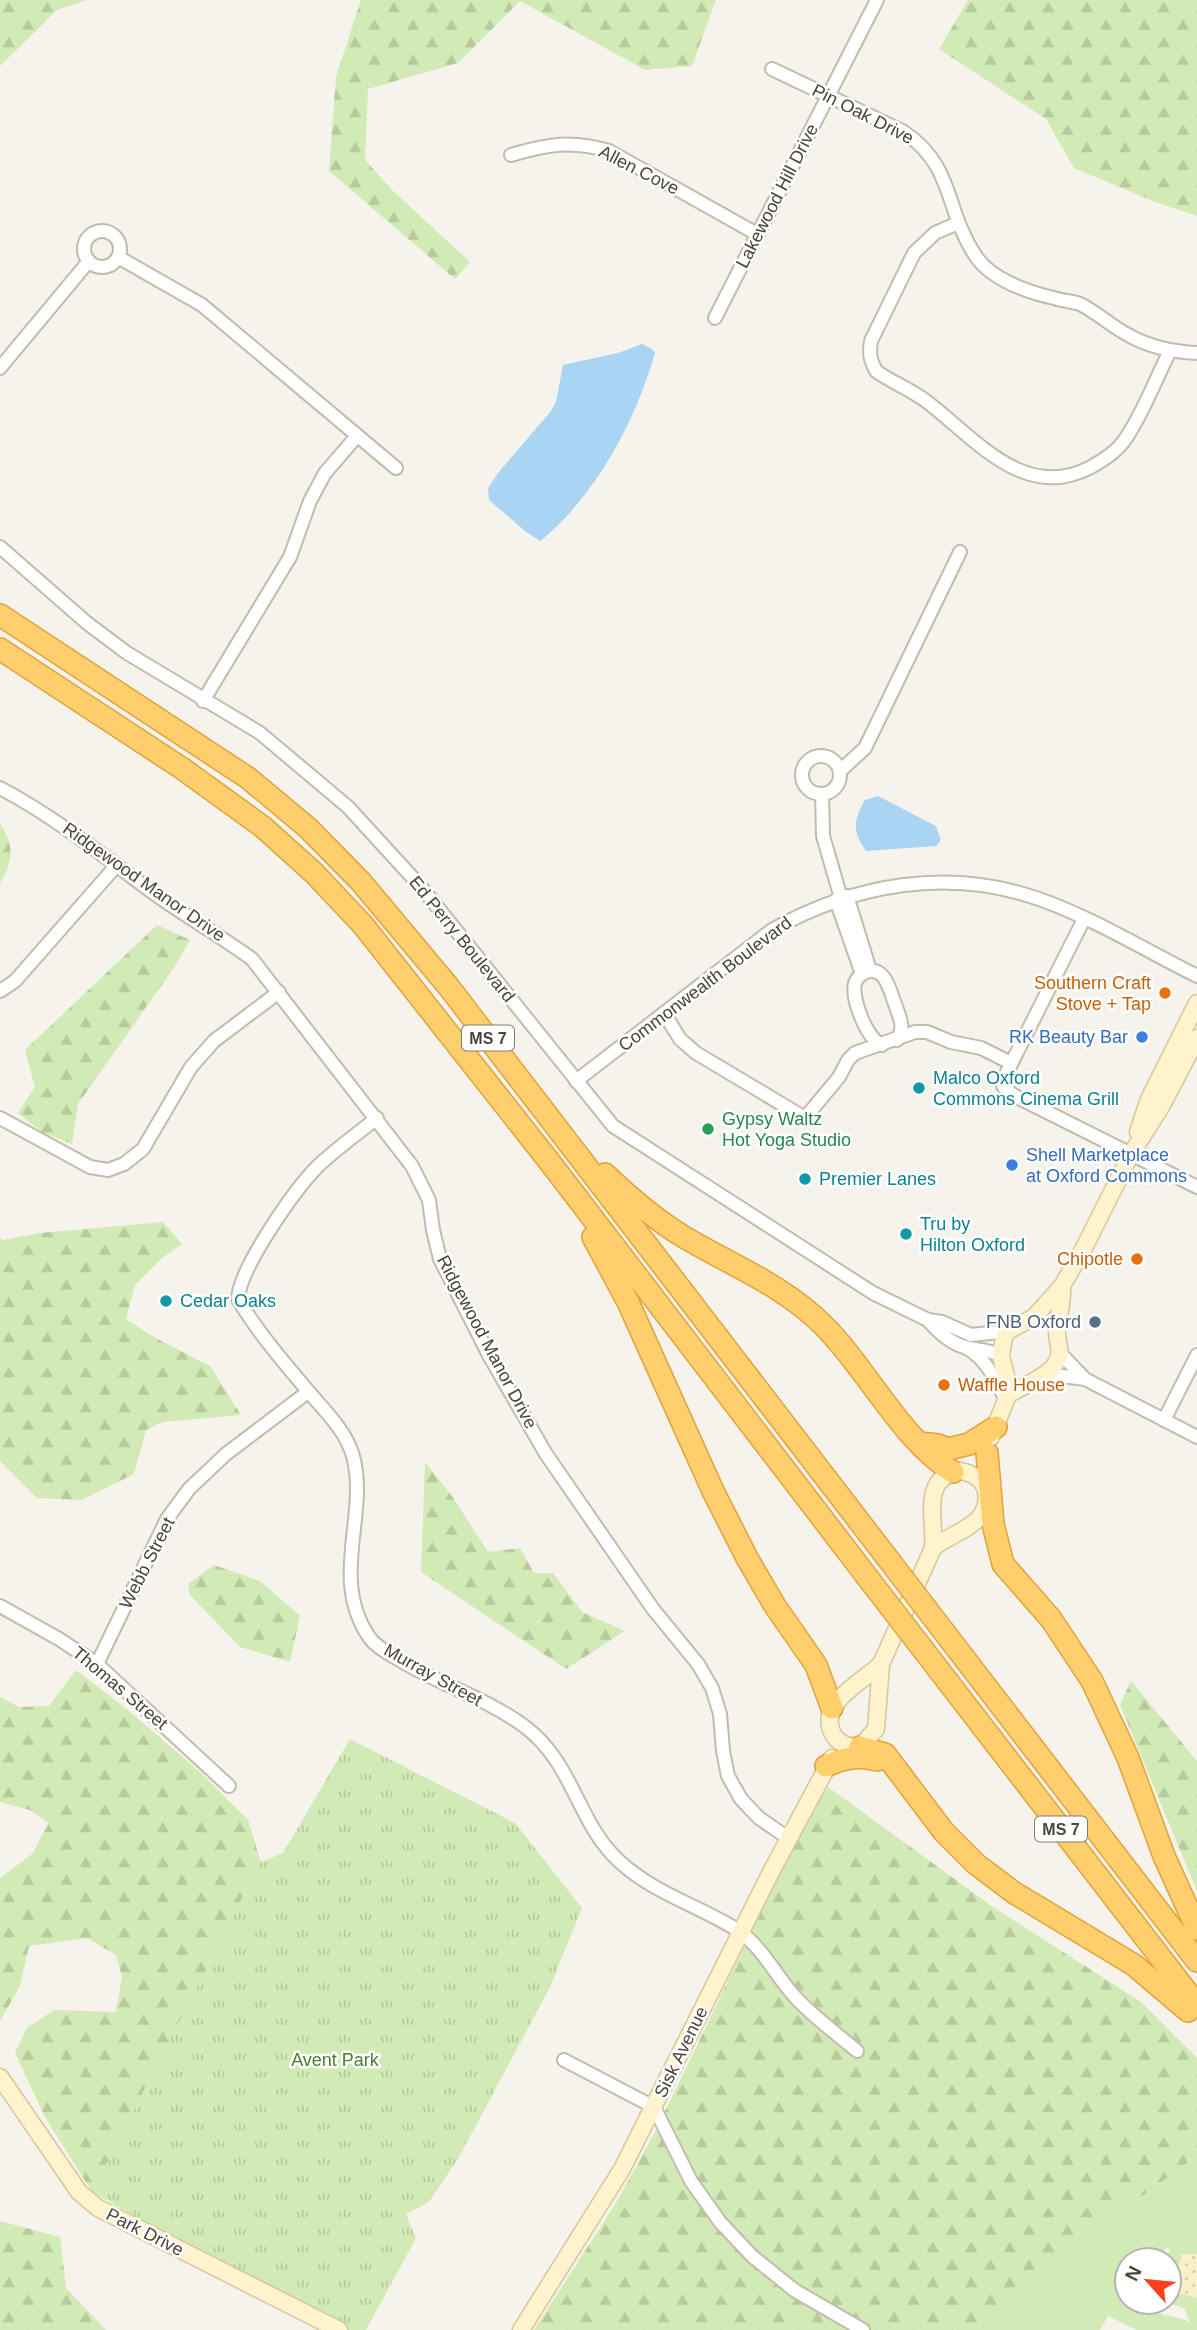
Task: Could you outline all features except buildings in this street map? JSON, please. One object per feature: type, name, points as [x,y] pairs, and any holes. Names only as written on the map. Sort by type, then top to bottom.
[{"type":"highway","name":"MS 7","points":[[0,615],[237,771],[308,828],[362,882],[405,932],[1197,1961]]},
{"type":"highway","name":"MS 7","points":[[0,649],[183,769],[263,827],[314,873],[363,925],[552,1166],[1197,2006]]},
{"type":"highway","points":[[555,1126],[643,1208],[683,1236],[790,1297],[824,1325],[937,1463],[967,1475]]},
{"type":"highway","points":[[552,1166],[628,1302],[713,1491],[747,1558],[775,1606],[816,1665],[832,1708]]},
{"type":"highway","points":[[919,1443],[948,1449],[991,1440],[993,1524],[1003,1564]]},
{"type":"highway","points":[[982,1512],[992,1552],[1051,1619],[1092,1681],[1128,1758],[1164,1856],[1197,1929]]},
{"type":"highway","points":[[856,1747],[886,1754],[944,1832],[976,1864],[1013,1892],[1134,1965],[1197,2020]]},
{"type":"highway","points":[[826,1766],[856,1756],[880,1760],[895,1767]]},
{"type":"street","name":"Lakewood Hill Drive","points":[[715,318],[877,0]]},
{"type":"street","name":"Pin Oak Drive","points":[[772,69],[904,132],[920,143],[944,178],[958,223],[976,258],[994,274],[1054,299],[1076,303],[1102,316],[1129,336],[1170,351],[1197,353]]},
{"type":"street","name":"Allen Cove","points":[[511,155],[558,144],[586,144],[609,151],[757,234]]},
{"type":"street","points":[[958,223],[935,233],[914,253],[872,340],[869,352],[876,371],[926,401],[1001,462],[1042,477],[1082,472],[1097,464],[1123,443],[1170,351]]},
{"type":"street","points":[[98,231],[110,232],[120,246],[118,257],[115,262],[105,266],[94,265],[86,256],[85,244],[92,234],[98,231]]},
{"type":"street","points":[[118,257],[202,305],[396,468]]},
{"type":"street","points":[[0,368],[89,261]]},
{"type":"street","points":[[203,701],[290,557],[310,501],[325,473],[356,436]]},
{"type":"street","name":"Ed Perry Boulevard","points":[[0,547],[87,623],[127,653],[260,733],[348,807],[422,888],[602,1115],[626,1135],[873,1293],[928,1320]]},
{"type":"street","points":[[840,771],[833,760],[827,757],[815,758],[806,764],[802,775],[806,786],[816,793],[822,794],[834,789],[838,784],[840,771],[865,748],[960,552]]},
{"type":"street","name":"Ridgewood Manor Drive","points":[[0,788],[62,824],[116,866],[252,960],[377,1118],[417,1172],[429,1200],[440,1259],[490,1357],[546,1454],[653,1609],[698,1664],[712,1688],[720,1714],[728,1776],[741,1799],[758,1818],[788,1838]]},
{"type":"street","points":[[822,794],[823,836],[866,972]]},
{"type":"street","points":[[0,991],[15,981],[116,866]]},
{"type":"street","name":"Commonwealth Boulevard","points":[[576,1081],[772,930],[804,912],[841,898],[907,883],[973,884],[1007,889],[1084,919],[1197,976]]},
{"type":"street","points":[[1084,919],[1011,1063],[1003,1086],[1007,1092],[1197,1187]]},
{"type":"street","points":[[866,972],[878,973],[887,980],[902,1027],[897,1040]]},
{"type":"street","points":[[866,972],[855,985],[855,994],[868,1035],[875,1043],[882,1045]]},
{"type":"street","points":[[0,1118],[90,1167],[108,1170],[124,1164],[143,1149],[191,1066],[210,1045],[279,992]]},
{"type":"street","points":[[1131,1154],[1149,1099],[1197,1003]]},
{"type":"street","points":[[664,1013],[680,1039],[696,1054],[805,1118],[855,1053],[915,1032],[927,1032],[951,1042],[981,1048],[1011,1063]]},
{"type":"street","points":[[928,1320],[942,1322],[971,1335],[1008,1331],[1034,1317],[1062,1286],[1131,1154],[1161,1107],[1197,1038]]},
{"type":"street","name":"Murray Street","points":[[377,1118],[318,1166],[297,1192],[252,1260],[238,1291],[238,1299],[308,1392],[339,1428],[353,1455],[357,1482],[349,1574],[354,1600],[370,1638],[415,1669],[498,1710],[524,1726],[543,1743],[559,1763],[571,1782],[594,1833],[620,1862],[653,1888],[740,1932],[771,1965],[797,1999],[857,2051]]},
{"type":"street","points":[[928,1320],[940,1334],[977,1354],[988,1366],[1007,1397],[1040,1377],[1057,1361],[1062,1286]]},
{"type":"street","points":[[1024,1324],[1041,1328],[1085,1379],[1197,1437]]},
{"type":"street","name":"Sisk Avenue","points":[[521,2330],[622,2169],[826,1766],[834,1754],[856,1747],[876,1729],[881,1664],[933,1548],[932,1498],[939,1482],[967,1475],[991,1440],[1007,1397],[1001,1345],[1008,1331]]},
{"type":"street","points":[[967,1348],[988,1350],[1002,1361],[1040,1377],[1085,1379]]},
{"type":"street","points":[[1164,1420],[1197,1354]]},
{"type":"street","name":"Webb Street","points":[[97,1664],[167,1519],[189,1489],[226,1454],[308,1392]]},
{"type":"street","name":"Sisk Avenue","points":[[967,1475],[986,1491],[982,1512]]},
{"type":"street","points":[[933,1548],[977,1521],[982,1512]]},
{"type":"street","name":"Thomas Street","points":[[0,1606],[97,1664],[229,1786]]},
{"type":"street","name":"Sisk Avenue","points":[[826,1766],[831,1732],[829,1716],[832,1708],[840,1697],[881,1664]]},
{"type":"street","points":[[831,1732],[843,1744],[856,1747]]},
{"type":"street","points":[[564,2060],[654,2107],[691,2182],[720,2222],[751,2256],[794,2290],[863,2330]]},
{"type":"street","name":"Park Drive","points":[[0,2077],[79,2192],[98,2208],[339,2330]]},
{"type":"green space","points":[[0,0],[88,0],[57,10],[0,66]]},
{"type":"green space","points":[[361,0],[716,0],[692,66],[645,70],[520,1],[458,63],[368,89],[365,160],[392,190],[470,262],[455,279],[329,171],[336,77]]},
{"type":"green space","points":[[968,0],[1197,0],[1197,216],[1074,168],[1046,119],[939,49]]},
{"type":"green space","points":[[0,823],[10,846],[10,860],[0,883]]},
{"type":"green space","points":[[157,925],[190,940],[175,966],[78,1104],[72,1144],[42,1132],[18,1113],[35,1087],[25,1050]]},
{"type":"green space","points":[[163,1222],[182,1244],[162,1258],[135,1285],[126,1319],[152,1336],[210,1366],[241,1415],[163,1422],[146,1430],[134,1474],[81,1500],[37,1498],[0,1461],[0,1238],[3,1240],[40,1233]]},
{"type":"green space","points":[[425,1462],[452,1496],[488,1552],[520,1548],[534,1573],[553,1573],[582,1612],[625,1631],[566,1669],[421,1572]]},
{"type":"green space","points":[[214,1565],[260,1581],[300,1616],[290,1662],[240,1647],[190,1595],[188,1584]]},
{"type":"green space","points":[[76,1670],[128,1710],[202,1774],[248,1820],[261,1862],[92,2192],[45,2117],[15,2053],[27,2028],[54,2010],[116,2012],[122,1977],[116,1955],[87,1938],[29,1946],[20,1986],[0,2021],[0,1878],[32,1854],[49,1823],[30,1810],[0,1802],[0,1697],[19,1707],[49,1706]]},
{"type":"green space","points":[[1131,1681],[1197,1761],[1197,1891],[1120,1705]]},
{"type":"green space","name":"Avent Park","points":[[350,1739],[515,1823],[582,1908],[549,1989],[459,2157],[429,2202],[406,2214],[416,2238],[366,2330],[340,2330],[92,2192],[261,1862],[283,1853]]},
{"type":"green space","points":[[828,1787],[993,1907],[1141,2002],[1197,2058],[1197,2156],[1101,2226],[1002,2308],[988,2330],[534,2330],[616,2203],[656,2130],[799,1834]]},
{"type":"green space","points":[[1197,2156],[1197,2330],[1137,2330],[1108,2316],[1100,2330],[988,2330],[1002,2308],[1101,2226]]},
{"type":"green space","points":[[0,2221],[60,2237],[66,2288],[106,2330],[0,2330]]},
{"type":"sand","points":[[1183,2254],[1197,2254],[1197,2298],[1183,2294]]},
{"type":"water","points":[[642,344],[655,353],[625,431],[596,480],[579,502],[540,541],[489,500],[488,488],[551,411],[556,402],[563,365],[618,353]]},
{"type":"water","points":[[878,796],[936,826],[941,840],[936,846],[866,851],[856,832],[856,820],[865,800]]},
{"type":"place","name":"Southern Craft Stove + Tap","points":[[1165,993]]},
{"type":"place","name":"RK Beauty Bar","points":[[1142,1037]]},
{"type":"place","name":"Malco Oxford Commons Cinema Grill","points":[[919,1088]]},
{"type":"place","name":"Gypsy Waltz Hot Yoga Studio","points":[[708,1129]]},
{"type":"place","name":"Shell Marketplace at Oxford Commons","points":[[1012,1165]]},
{"type":"place","name":"Premier Lanes","points":[[805,1179]]},
{"type":"place","name":"Tru by Hilton Oxford","points":[[906,1234]]},
{"type":"place","name":"Chipotle","points":[[1137,1259]]},
{"type":"place","name":"Cedar Oaks","points":[[166,1301]]},
{"type":"place","name":"FNB Oxford","points":[[1095,1322]]},
{"type":"place","name":"Waffle House","points":[[944,1385]]}]
